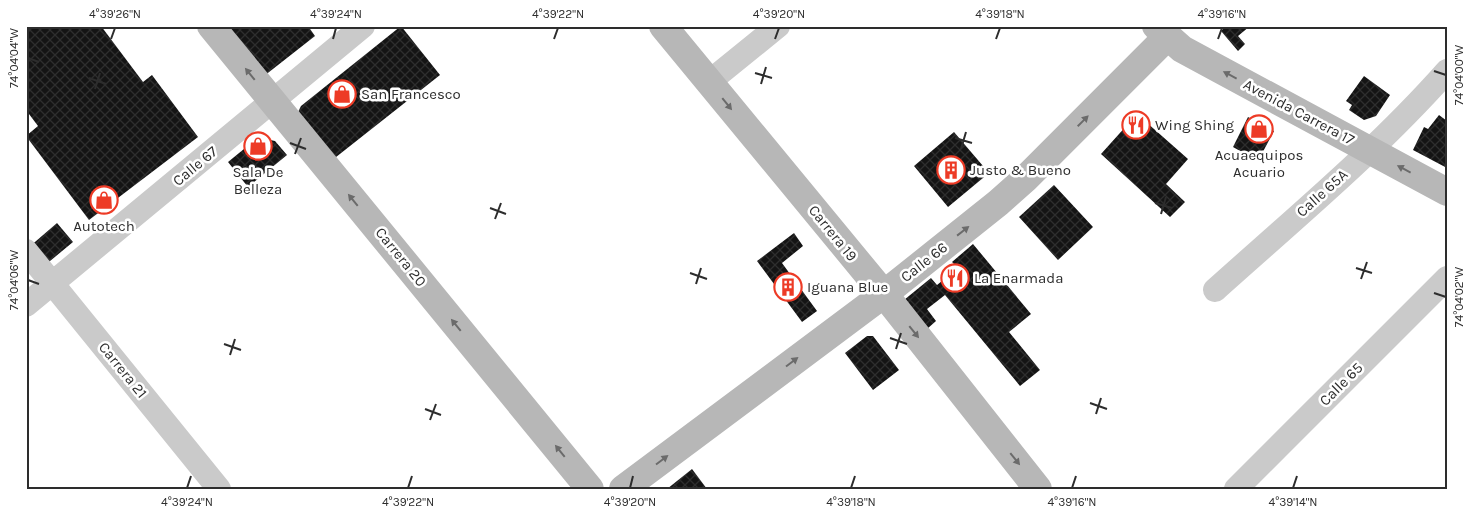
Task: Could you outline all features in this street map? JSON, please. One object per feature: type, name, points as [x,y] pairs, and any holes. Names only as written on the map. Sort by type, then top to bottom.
[{"type":"street","name":"Carrera 20","points":[[211,26],[590,489]]},
{"type":"street","name":"Calle 67","points":[[26,305],[363,26]]},
{"type":"street","name":"Carrera 19","points":[[663,26],[884,294],[1038,489]]},
{"type":"street","points":[[709,82],[778,26]]},
{"type":"street","name":"Avenida Carrera 17","points":[[1167,30],[1182,49],[1447,192]]},
{"type":"street","name":"Calle 66","points":[[623,489],[884,294],[998,203],[1025,179],[1167,30]]},
{"type":"street","name":"Calle 65A","points":[[1215,290],[1370,150],[1418,103],[1447,70]]},
{"type":"street","name":"Carrera 21","points":[[26,251],[219,489]]},
{"type":"street","name":"Calle 65","points":[[1236,489],[1447,278]]},
{"type":"building","points":[[26,26],[101,26],[143,82],[152,75],[198,137],[89,220],[26,136],[38,126],[26,110]]},
{"type":"building","points":[[226,26],[308,26],[315,36],[264,76]]},
{"type":"building","points":[[401,26],[440,75],[331,161],[297,115],[301,106]]},
{"type":"building","points":[[1226,26],[1250,26],[1238,36],[1245,44],[1238,51],[1221,31]]},
{"type":"building","points":[[1364,76],[1390,95],[1376,116],[1364,120],[1349,110],[1352,105],[1346,101]]},
{"type":"building","points":[[1137,114],[1188,159],[1166,184],[1185,202],[1170,217],[1101,154]]},
{"type":"building","points":[[1439,115],[1447,121],[1447,168],[1413,150],[1424,127],[1428,129]]},
{"type":"building","points":[[1248,117],[1274,131],[1258,161],[1233,147]]},
{"type":"building","name":"Justo & Bueno","points":[[954,132],[989,173],[948,207],[914,166]]},
{"type":"building","points":[[261,138],[275,141],[287,155],[248,187],[228,162],[255,140]]},
{"type":"building","points":[[1054,185],[1093,227],[1058,260],[1019,217]]},
{"type":"building","points":[[57,223],[73,242],[44,266],[28,248]]},
{"type":"building","name":"Iguana Blue","points":[[794,233],[803,246],[782,263],[817,311],[802,322],[757,261]]},
{"type":"building","points":[[973,244],[1031,314],[1009,332],[1040,370],[1020,386],[945,295],[927,309],[936,321],[927,329],[904,300],[931,278],[937,285],[958,268],[952,262]]},
{"type":"building","points":[[867,336],[873,336],[899,370],[873,390],[845,353]]},
{"type":"building","points":[[692,469],[707,489],[667,489]]},
{"type":"place","name":"San Francesco","points":[[342,94]]},
{"type":"place","name":"Wing Shing","points":[[1136,125]]},
{"type":"place","name":"Acuaequipos Acuario","points":[[1259,129]]},
{"type":"place","name":"Sala De Belleza","points":[[258,146]]},
{"type":"place","name":"Justo & Bueno","points":[[951,170]]},
{"type":"place","name":"Autotech","points":[[104,200]]},
{"type":"place","name":"La Enarmada","points":[[955,278]]},
{"type":"place","name":"Iguana Blue","points":[[788,287]]}]
